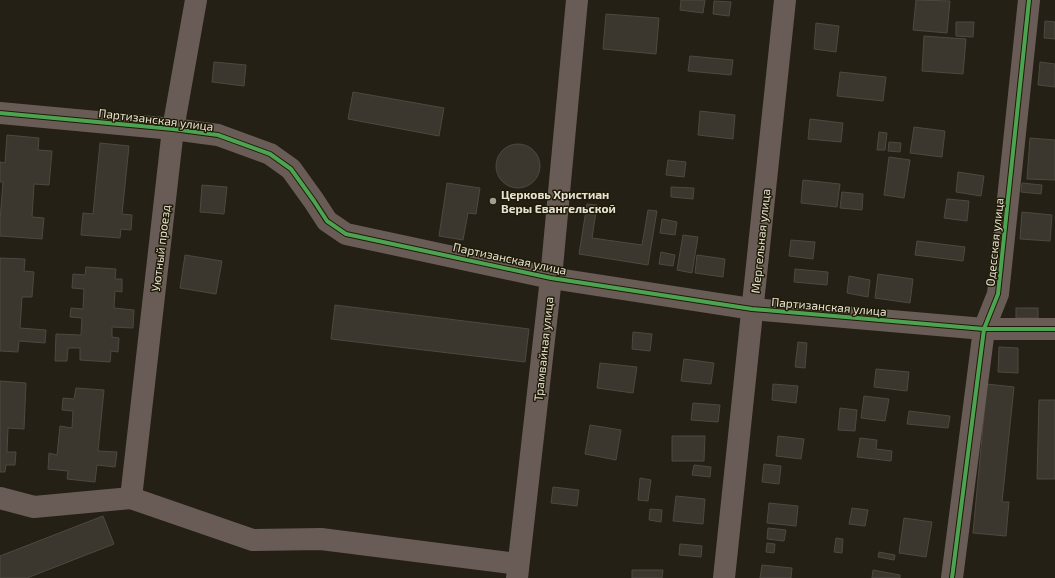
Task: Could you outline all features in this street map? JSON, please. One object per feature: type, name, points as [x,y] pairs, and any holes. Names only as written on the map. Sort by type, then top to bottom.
[{"type":"street","name":"Уютный проезд","points":[[131,498],[173,129],[196,0]]},
{"type":"street","name":"Трамвайная улица","points":[[517,571],[551,278],[577,0]]},
{"type":"street","name":"Мергельная улица","points":[[724,578],[785,0]]},
{"type":"street","name":"Одесская улица","points":[[952,578],[984,329],[998,294],[1029,0]]},
{"type":"street","name":"Партизанская улица","points":[[0,113],[173,129],[218,136],[270,154],[291,169],[327,221],[346,234],[551,278],[752,309],[984,329],[1055,329]]},
{"type":"street","points":[[0,498],[34,507],[131,498],[254,540],[321,539],[517,571]]},
{"type":"building","points":[[681,0],[705,0],[703,13],[680,10]]},
{"type":"building","points":[[916,0],[950,1],[947,33],[913,30]]},
{"type":"building","points":[[714,1],[731,2],[729,16],[713,14]]},
{"type":"building","points":[[606,14],[659,18],[656,54],[603,49]]},
{"type":"building","points":[[1045,21],[1055,22],[1055,39],[1044,38]]},
{"type":"building","points":[[956,22],[974,22],[973,37],[956,36]]},
{"type":"building","points":[[816,23],[839,26],[836,52],[814,49]]},
{"type":"building","points":[[924,36],[966,39],[963,74],[922,71]]},
{"type":"building","points":[[690,56],[733,60],[731,75],[688,71]]},
{"type":"building","points":[[214,62],[246,65],[244,86],[212,82]]},
{"type":"building","points":[[1040,62],[1055,64],[1055,87],[1038,85]]},
{"type":"building","points":[[840,72],[886,77],[883,101],[837,96]]},
{"type":"building","points":[[353,92],[444,108],[439,136],[348,119]]},
{"type":"building","points":[[700,111],[735,115],[733,139],[698,135]]},
{"type":"building","points":[[810,119],[843,123],[841,142],[808,139]]},
{"type":"building","points":[[914,127],[945,131],[942,157],[910,153]]},
{"type":"building","points":[[879,132],[887,133],[885,150],[877,150]]},
{"type":"building","points":[[7,135],[39,138],[38,150],[52,151],[49,185],[34,184],[32,217],[44,218],[42,239],[0,236],[3,182],[0,182],[0,162],[5,163]]},
{"type":"building","points":[[1030,138],[1055,140],[1055,180],[1027,179]]},
{"type":"building","points":[[889,142],[901,143],[900,152],[888,151]]},
{"type":"building","points":[[100,143],[129,146],[122,214],[132,215],[131,230],[121,229],[120,238],[81,235],[83,213],[93,214]]},
{"type":"building","points":[[514,144],[522,144],[534,150],[540,162],[540,170],[534,182],[522,188],[514,188],[502,182],[496,170],[496,162],[502,150]]},
{"type":"building","points":[[889,157],[910,160],[904,198],[884,195]]},
{"type":"building","points":[[668,160],[686,162],[684,177],[666,175]]},
{"type":"building","points":[[958,172],[984,176],[981,196],[956,192]]},
{"type":"building","points":[[803,180],[840,184],[837,207],[801,203]]},
{"type":"building","points":[[447,183],[480,188],[476,214],[468,213],[463,240],[439,236]]},
{"type":"building","points":[[1022,183],[1042,185],[1041,194],[1021,192]]},
{"type":"building","points":[[202,185],[227,187],[224,214],[200,212]]},
{"type":"building","points":[[671,187],[694,188],[693,199],[671,197]]},
{"type":"building","points":[[842,192],[863,194],[862,210],[840,208]]},
{"type":"building","points":[[947,199],[969,201],[967,221],[944,218]]},
{"type":"building","points":[[587,204],[597,205],[592,238],[642,245],[648,210],[657,211],[648,265],[579,254]]},
{"type":"building","points":[[1022,212],[1052,215],[1050,241],[1020,239]]},
{"type":"building","points":[[662,219],[677,222],[675,235],[660,233]]},
{"type":"building","points":[[683,235],[698,237],[692,273],[677,270]]},
{"type":"building","points":[[791,240],[815,242],[813,259],[789,256]]},
{"type":"building","points":[[917,241],[965,247],[963,261],[915,255]]},
{"type":"building","points":[[661,252],[675,255],[673,266],[659,264]]},
{"type":"building","points":[[185,255],[222,261],[216,294],[180,288]]},
{"type":"building","points":[[697,255],[725,259],[723,277],[695,273]]},
{"type":"building","points":[[0,258],[25,259],[24,271],[34,272],[32,297],[22,297],[20,328],[46,330],[45,343],[19,341],[18,352],[0,351]]},
{"type":"building","points":[[86,267],[116,269],[115,279],[122,279],[122,292],[115,291],[114,308],[134,310],[133,328],[112,327],[112,337],[119,338],[118,352],[111,351],[110,362],[80,360],[80,348],[68,348],[67,361],[55,361],[56,334],[81,335],[82,318],[70,317],[71,308],[83,309],[84,289],[72,288],[73,274],[85,275]]},
{"type":"building","points":[[795,269],[828,272],[827,285],[794,282]]},
{"type":"building","points":[[878,274],[913,279],[910,303],[875,298]]},
{"type":"building","points":[[849,276],[870,280],[868,297],[847,293]]},
{"type":"building","points":[[335,305],[529,329],[525,362],[331,339]]},
{"type":"building","points":[[1016,308],[1038,308],[1038,318],[1016,318]]},
{"type":"building","points":[[633,332],[652,334],[650,351],[632,349]]},
{"type":"building","points":[[798,342],[807,343],[805,368],[795,367]]},
{"type":"building","points":[[999,347],[1018,348],[1018,373],[998,372]]},
{"type":"building","points":[[684,359],[714,363],[711,384],[681,381]]},
{"type":"building","points":[[600,363],[637,367],[633,393],[597,388]]},
{"type":"building","points":[[876,369],[909,372],[907,391],[874,387]]},
{"type":"building","points":[[0,381],[26,383],[24,429],[8,428],[7,452],[16,452],[15,465],[6,465],[5,472],[0,472]]},
{"type":"building","points":[[773,384],[798,386],[796,403],[772,400]]},
{"type":"building","points":[[987,384],[1014,387],[1002,502],[1009,502],[1006,536],[973,533]]},
{"type":"building","points":[[76,388],[104,390],[98,451],[117,452],[115,467],[97,465],[95,482],[67,479],[68,471],[48,469],[49,453],[57,455],[60,426],[72,428],[73,411],[62,410],[63,398],[74,399]]},
{"type":"building","points":[[864,396],[889,399],[885,421],[861,418]]},
{"type":"building","points":[[1039,400],[1055,400],[1055,479],[1037,479]]},
{"type":"building","points":[[693,403],[720,405],[718,422],[691,420]]},
{"type":"building","points":[[840,408],[857,410],[855,431],[838,430]]},
{"type":"building","points":[[909,411],[950,416],[948,428],[907,424]]},
{"type":"building","points":[[590,425],[621,430],[616,460],[585,454]]},
{"type":"building","points":[[672,436],[705,436],[704,461],[672,461]]},
{"type":"building","points":[[778,436],[804,439],[801,459],[776,456]]},
{"type":"building","points":[[860,438],[877,440],[876,449],[892,451],[891,461],[857,457]]},
{"type":"building","points":[[764,464],[781,466],[779,484],[762,482]]},
{"type":"building","points":[[694,465],[711,467],[710,477],[692,475]]},
{"type":"building","points":[[640,478],[651,480],[648,501],[638,500]]},
{"type":"building","points":[[553,487],[579,490],[577,506],[551,503]]},
{"type":"building","points":[[676,496],[705,499],[703,524],[673,521]]},
{"type":"building","points":[[769,503],[798,506],[796,526],[767,523]]},
{"type":"building","points":[[852,508],[868,510],[865,526],[849,524]]},
{"type":"building","points":[[650,509],[662,510],[661,522],[649,520]]},
{"type":"building","points":[[103,516],[114,544],[27,578],[0,578],[0,556]]},
{"type":"building","points":[[904,518],[932,522],[926,557],[899,553]]},
{"type":"building","points":[[768,528],[786,530],[784,541],[767,539]]},
{"type":"building","points":[[836,538],[843,539],[842,553],[834,552]]},
{"type":"building","points":[[767,543],[775,544],[774,553],[766,552]]},
{"type":"building","points":[[680,544],[702,546],[701,557],[679,555]]},
{"type":"building","points":[[879,552],[895,555],[894,560],[878,557]]},
{"type":"building","points":[[762,565],[792,568],[791,578],[760,578]]},
{"type":"building","points":[[632,570],[663,570],[662,578],[632,578]]},
{"type":"building","points":[[873,570],[900,575],[900,578],[872,578]]},
{"type":"cycle path","points":[[952,578],[984,329],[998,294],[1029,0]]},
{"type":"cycle path","points":[[0,113],[173,129],[218,135],[270,154],[291,169],[327,221],[346,234],[551,278],[752,309],[984,329],[1055,329]]},
{"type":"place","name":"Церковь Христиан Веры Евангельской","points":[[493,201]]}]
